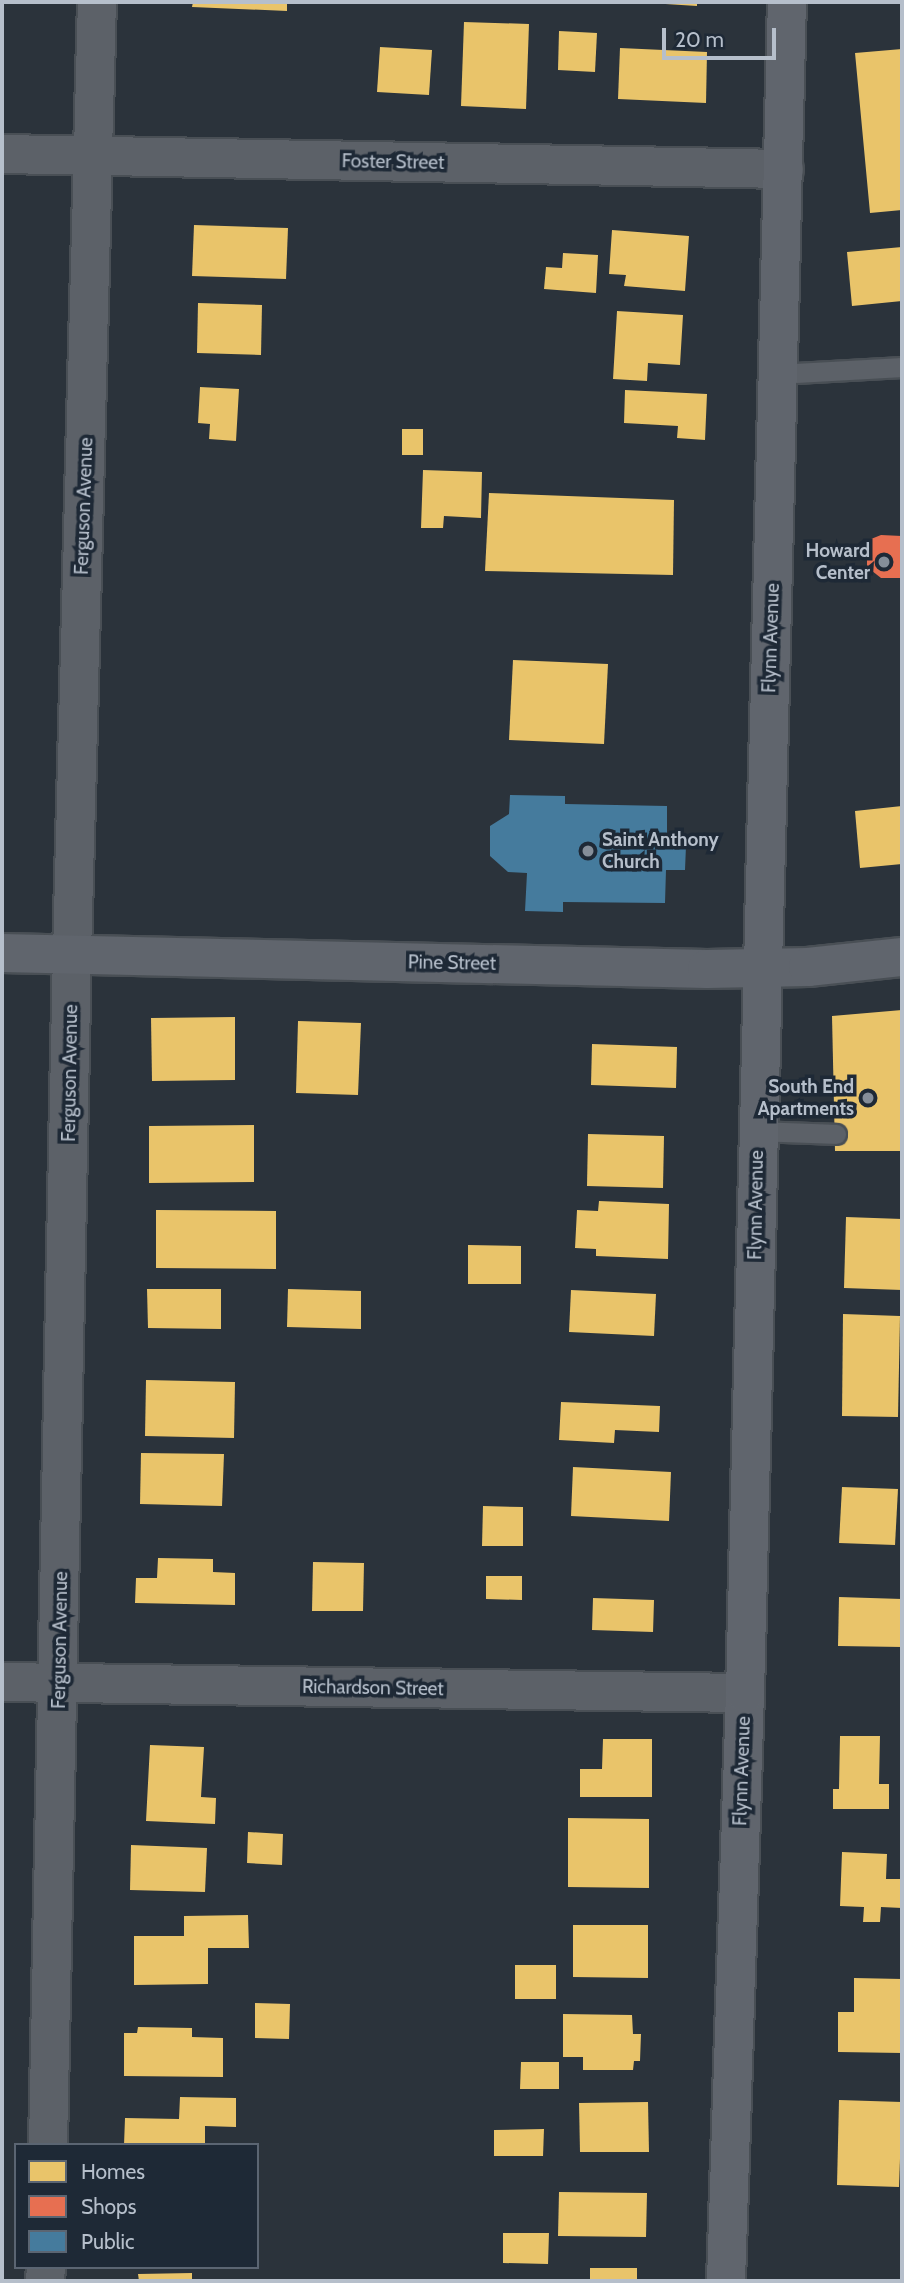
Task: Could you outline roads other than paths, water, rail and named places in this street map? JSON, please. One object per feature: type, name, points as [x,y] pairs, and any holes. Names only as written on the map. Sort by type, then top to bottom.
[{"type":"street","name":"Ferguson Avenue","points":[[48,2143],[72,954],[97,2]]},
{"type":"street","name":"Flynn Avenue","points":[[726,2281],[745,1693],[787,2]]},
{"type":"street","name":"Foster Street","points":[[2,154],[784,169]]},
{"type":"street","name":"Pine Street","points":[[2,953],[763,968],[902,957]]},
{"type":"street","name":"Richardson Street","points":[[2,1682],[745,1693]]},
{"type":"lane","points":[[778,374],[902,367]]},
{"type":"lane","points":[[758,1131],[836,1134]]},
{"type":"place","name":"Howard Center","points":[[884,562]]},
{"type":"place","name":"Saint Anthony Church","points":[[588,851]]},
{"type":"place","name":"South End Apartments","points":[[868,1098]]}]
